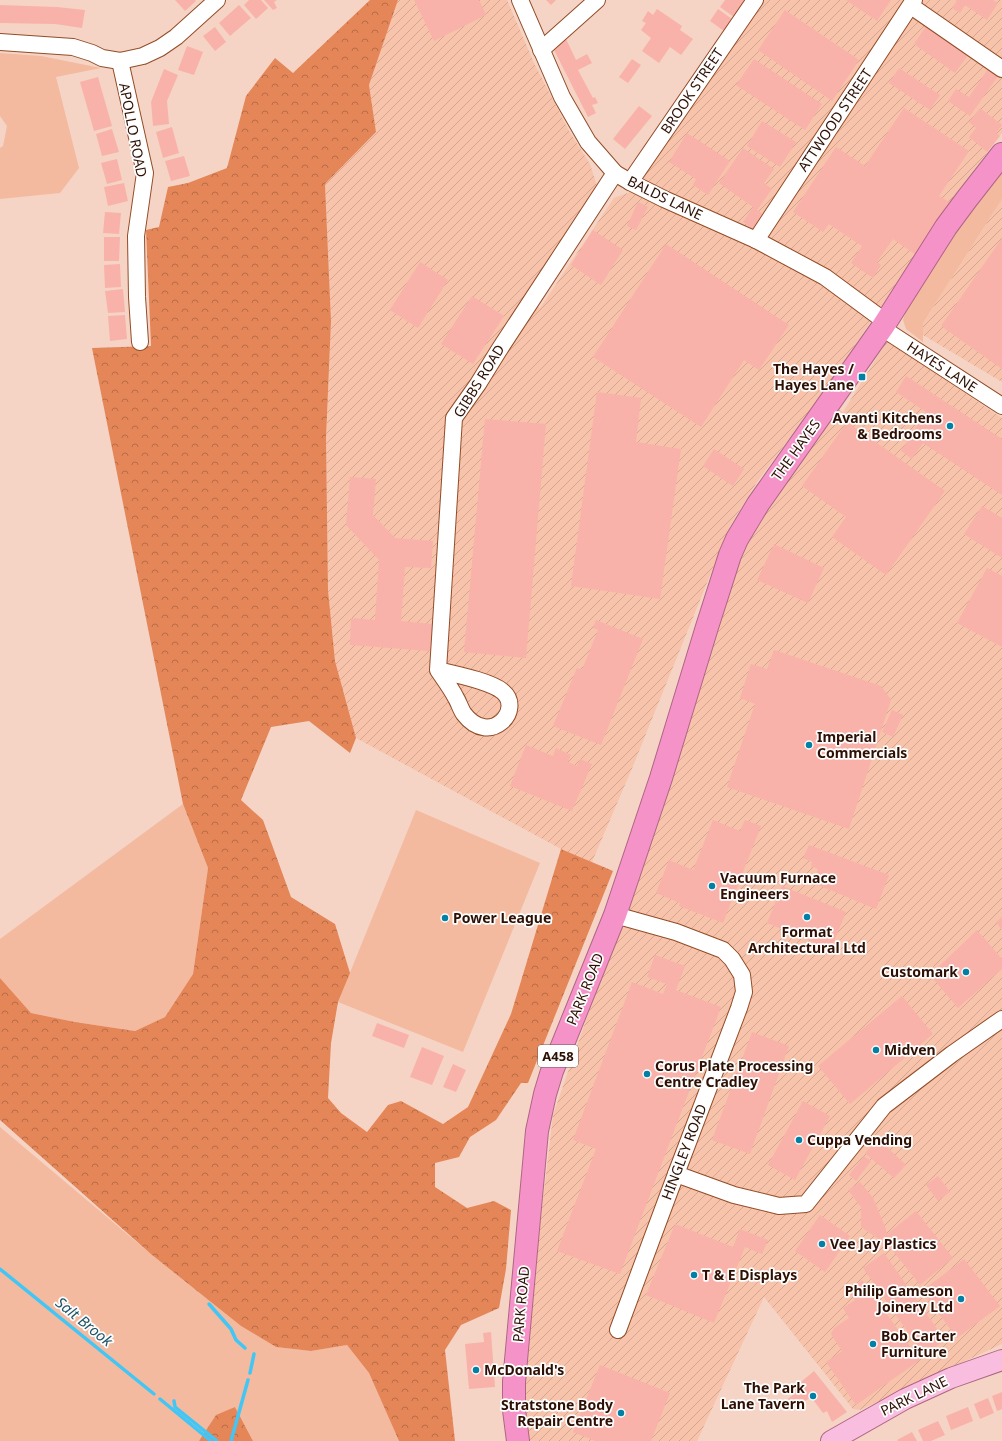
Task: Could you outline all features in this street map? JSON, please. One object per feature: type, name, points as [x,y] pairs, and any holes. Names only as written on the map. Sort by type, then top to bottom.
[{"type":"highway","name":"THE HAYES","points":[[688,689],[730,555],[750,517],[884,325],[946,228],[1002,154]]},
{"type":"highway","name":"PARK ROAD","points":[[518,1441],[514,1410],[514,1382],[540,1112],[552,1071],[615,915],[661,778],[688,689]]},
{"type":"main road","name":"PARK LANE","points":[[831,1441],[905,1399],[950,1378],[1002,1360]]},
{"type":"street","points":[[0,42],[73,47],[102,58],[120,61],[143,56],[160,48],[176,37],[217,0]]},
{"type":"street","name":"BALDS LANE","points":[[520,0],[562,96],[588,142],[615,174],[756,240],[825,277],[884,325]]},
{"type":"street","points":[[541,50],[597,0]]},
{"type":"street","name":"BROOK STREET","points":[[630,182],[755,0]]},
{"type":"street","points":[[913,3],[1002,69]]},
{"type":"street","name":"ATTWOOD STREET","points":[[756,240],[913,3]]},
{"type":"street","name":"APOLLO ROAD","points":[[120,61],[145,174],[136,236],[137,297],[140,342]]},
{"type":"street","name":"GIBBS ROAD","points":[[438,670],[454,418],[478,384],[615,174]]},
{"type":"street","name":"HAYES LANE","points":[[884,325],[1002,406]]},
{"type":"street","name":"HINGLEY ROAD","points":[[615,915],[676,932],[723,950],[732,959],[742,975],[744,992],[740,1008],[618,1330]]},
{"type":"street","points":[[676,1174],[734,1195],[779,1206],[806,1204],[884,1106],[952,1054],[1002,1019]]},
{"type":"shaded area","points":[[398,0],[507,0],[534,63],[569,131],[590,164],[598,189],[525,298],[540,308],[614,198],[630,192],[760,0],[1002,0],[1002,133],[953,197],[951,203],[819,398],[757,482],[730,526],[633,766],[592,862],[561,849],[356,738],[335,661],[328,590],[326,438],[331,321],[325,184],[376,132],[369,85]]},
{"type":"shaded area","points":[[0,53],[41,56],[101,68],[56,77],[79,168],[60,193],[0,199],[0,148],[3,146],[7,126],[0,116]]},
{"type":"shaded area","points":[[1002,170],[1002,199],[923,323],[923,342],[906,329],[903,320],[908,305],[950,237]]},
{"type":"shaded area","points":[[1002,199],[1002,382],[923,335],[923,323]]},
{"type":"shaded area","points":[[887,341],[1002,418],[1002,1344],[860,1410],[853,1409],[764,1297],[697,1441],[523,1441],[518,1411],[553,1115],[643,861],[713,638],[742,553],[767,505],[839,409],[843,412]]},
{"type":"shaded area","points":[[183,804],[208,868],[193,974],[165,1017],[135,1031],[75,1022],[31,1013],[0,978],[0,939]]},
{"type":"shaded area","name":"Power League","points":[[416,810],[540,863],[463,1052],[338,1002]]},
{"type":"shaded area","points":[[0,1127],[152,1255],[241,1326],[276,1347],[311,1351],[347,1345],[369,1373],[399,1441],[253,1441],[235,1407],[199,1441],[0,1441]]},
{"type":"green space","points":[[370,0],[398,0],[369,85],[376,132],[325,184],[331,321],[326,438],[328,590],[335,661],[356,738],[350,753],[309,721],[271,727],[241,800],[263,820],[291,897],[335,924],[350,973],[338,1002],[331,1043],[328,1098],[341,1113],[367,1132],[388,1105],[401,1101],[443,1124],[468,1107],[511,1014],[561,849],[613,871],[528,1083],[521,1083],[496,1120],[470,1137],[459,1157],[435,1163],[435,1187],[467,1208],[494,1201],[511,1210],[506,1269],[499,1308],[461,1325],[445,1350],[455,1441],[399,1441],[369,1373],[347,1345],[311,1351],[276,1347],[241,1326],[152,1255],[0,1120],[0,978],[31,1013],[75,1022],[135,1031],[165,1017],[193,974],[208,868],[183,804],[92,348],[151,346],[146,230],[159,227],[168,187],[188,183],[227,168],[246,96],[275,58],[293,73]]},
{"type":"green space","points":[[235,1407],[253,1441],[199,1441],[216,1415]]},
{"type":"building","points":[[175,0],[195,0],[196,1],[185,11]]},
{"type":"building","points":[[249,0],[261,0],[268,8],[256,19],[244,5]]},
{"type":"building","points":[[264,0],[277,0],[274,2],[277,8],[273,10]]},
{"type":"building","points":[[414,0],[479,0],[486,15],[434,41]]},
{"type":"building","points":[[546,0],[556,0],[551,5]]},
{"type":"building","points":[[725,0],[745,0],[734,17],[720,7]]},
{"type":"building","points":[[846,0],[891,0],[877,21]]},
{"type":"building","points":[[955,0],[993,0],[998,3],[987,20],[965,5],[960,13],[952,8],[957,1]]},
{"type":"building","points":[[0,5],[57,7],[85,10],[82,28],[55,24],[0,23]]},
{"type":"building","points":[[239,5],[251,18],[230,36],[219,23]]},
{"type":"building","points":[[657,9],[682,26],[680,30],[693,39],[681,55],[670,47],[659,63],[642,51],[651,38],[641,30],[646,23],[642,21],[648,11],[653,15]]},
{"type":"building","points":[[718,9],[732,19],[724,31],[710,21]]},
{"type":"building","points":[[785,10],[859,60],[832,101],[758,50]]},
{"type":"building","points":[[926,26],[968,55],[955,73],[914,44]]},
{"type":"building","points":[[215,27],[226,42],[215,51],[203,36]]},
{"type":"building","points":[[566,39],[576,60],[587,54],[592,63],[578,70],[593,98],[595,97],[598,103],[592,105],[596,113],[588,117],[552,46]]},
{"type":"building","points":[[187,46],[203,52],[194,75],[178,70]]},
{"type":"building","points":[[632,59],[641,65],[628,83],[619,77]]},
{"type":"building","points":[[754,59],[822,104],[805,130],[736,85]]},
{"type":"building","points":[[899,68],[940,95],[930,110],[889,83]]},
{"type":"building","points":[[164,69],[178,75],[167,101],[169,124],[153,126],[151,102]]},
{"type":"building","points":[[988,69],[998,76],[970,116],[948,101],[956,89],[969,97]]},
{"type":"building","points":[[98,77],[112,126],[94,131],[80,82]]},
{"type":"building","points":[[639,106],[652,116],[625,149],[613,139]]},
{"type":"building","points":[[904,108],[969,151],[939,196],[951,203],[916,255],[893,239],[877,262],[881,265],[873,278],[851,263],[862,246],[829,224],[823,232],[793,212],[836,147],[865,166]]},
{"type":"building","points":[[980,108],[1002,125],[996,133],[1000,136],[987,152],[969,137],[976,128],[969,122]]},
{"type":"building","points":[[762,121],[796,142],[780,167],[747,146]]},
{"type":"building","points":[[172,127],[179,153],[163,158],[156,132]]},
{"type":"building","points":[[112,129],[119,152],[102,156],[96,134]]},
{"type":"building","points":[[687,133],[730,161],[708,195],[693,185],[696,179],[669,162]]},
{"type":"building","points":[[743,148],[774,169],[764,183],[772,189],[757,210],[767,217],[757,232],[743,222],[753,207],[719,183]]},
{"type":"building","points":[[184,156],[190,176],[171,181],[165,161]]},
{"type":"building","points":[[117,159],[122,180],[107,184],[101,163]]},
{"type":"building","points":[[124,183],[128,201],[108,206],[104,187]]},
{"type":"building","points":[[638,202],[648,207],[636,230],[627,226]]},
{"type":"building","points":[[105,212],[121,213],[119,234],[103,233]]},
{"type":"building","points":[[593,230],[623,250],[601,285],[571,265]]},
{"type":"building","points":[[104,237],[120,237],[119,261],[104,261]]},
{"type":"building","points":[[1002,238],[1002,369],[941,326]]},
{"type":"building","points":[[666,244],[789,325],[759,370],[744,360],[701,427],[593,357]]},
{"type":"building","points":[[420,262],[448,280],[418,328],[390,310]]},
{"type":"building","points":[[120,264],[121,287],[105,288],[104,265]]},
{"type":"building","points":[[123,289],[125,312],[108,313],[105,291]]},
{"type":"building","points":[[472,296],[504,316],[473,364],[441,344]]},
{"type":"building","points":[[125,315],[127,339],[110,341],[108,316]]},
{"type":"building","name":"Avanti Kitchens & Bedrooms","points":[[906,376],[1002,439],[1002,495],[923,443],[912,459],[901,451],[926,412],[896,392]]},
{"type":"building","points":[[597,392],[641,398],[636,442],[681,449],[660,599],[571,586]]},
{"type":"building","points":[[485,419],[546,424],[526,658],[464,652]]},
{"type":"building","points":[[847,422],[945,491],[886,575],[832,537],[846,517],[802,486]]},
{"type":"building","points":[[714,449],[744,469],[733,486],[703,466]]},
{"type":"building","points":[[350,477],[376,479],[373,515],[395,538],[433,541],[431,568],[405,567],[401,621],[432,624],[430,651],[350,645],[351,618],[375,620],[379,560],[346,525]]},
{"type":"building","points":[[982,506],[1002,518],[1002,558],[964,534]]},
{"type":"building","points":[[774,544],[824,568],[808,603],[757,580]]},
{"type":"building","points":[[987,568],[1002,576],[1002,647],[957,623]]},
{"type":"building","points":[[596,620],[643,639],[601,745],[553,726],[577,668],[582,670],[598,630],[593,628]]},
{"type":"building","name":"Imperial Commercials","points":[[774,650],[881,686],[891,700],[849,829],[727,787],[755,704],[740,698],[751,664],[767,669]]},
{"type":"building","points":[[892,710],[903,715],[893,737],[882,732]]},
{"type":"building","points":[[526,745],[553,756],[556,748],[571,755],[568,762],[577,766],[580,759],[592,764],[572,811],[510,786]]},
{"type":"building","name":"Vacuum Furnace Engineers","points":[[713,820],[740,831],[745,820],[761,826],[723,923],[679,906],[680,903],[656,893],[669,860],[693,870]]},
{"type":"building","points":[[809,845],[889,875],[876,909],[813,883],[818,869],[811,866],[812,862],[803,858]]},
{"type":"building","name":"Format Architectural Ltd","points":[[782,886],[846,912],[831,949],[767,923]]},
{"type":"building","points":[[1002,917],[1002,930],[996,922]]},
{"type":"building","name":"Customark","points":[[977,930],[1002,959],[1002,969],[958,1008],[930,975]]},
{"type":"building","name":"Corus Plate Processing Centre Cradley","points":[[655,955],[685,966],[676,990],[721,1007],[620,1274],[557,1251],[596,1149],[573,1140],[632,982],[663,994],[667,984],[647,977]]},
{"type":"building","name":"Midven","points":[[902,996],[933,1034],[850,1104],[818,1066]]},
{"type":"building","points":[[377,1023],[409,1035],[404,1048],[372,1036]]},
{"type":"building","points":[[752,1032],[789,1046],[750,1154],[712,1140]]},
{"type":"building","points":[[422,1047],[444,1056],[432,1085],[410,1077]]},
{"type":"building","points":[[453,1064],[466,1070],[456,1092],[443,1087]]},
{"type":"building","name":"Cuppa Vending","points":[[803,1101],[830,1116],[795,1180],[768,1165]]},
{"type":"building","points":[[878,1139],[906,1165],[894,1178],[865,1153]]},
{"type":"building","points":[[864,1156],[871,1161],[856,1181],[849,1175]]},
{"type":"building","points":[[938,1176],[950,1192],[938,1201],[926,1185]]},
{"type":"building","points":[[860,1182],[873,1198],[887,1234],[916,1211],[953,1258],[920,1285],[883,1238],[880,1240],[861,1227],[861,1207],[848,1190]]},
{"type":"building","name":"Vee Jay Plastics","points":[[820,1215],[850,1236],[825,1272],[795,1251]]},
{"type":"building","name":"T & E Displays","points":[[675,1224],[733,1247],[740,1229],[768,1240],[762,1254],[745,1247],[714,1323],[646,1295]]},
{"type":"building","points":[[884,1253],[945,1340],[924,1355],[863,1268]]},
{"type":"building","name":"Philip Gameson Joinery Ltd","points":[[964,1259],[1000,1306],[957,1338],[922,1291]]},
{"type":"building","name":"Bob Carter Furniture","points":[[862,1280],[920,1360],[856,1405],[826,1362],[842,1351],[831,1334],[834,1328],[849,1318],[843,1308],[855,1300],[848,1291]]},
{"type":"building","points":[[491,1332],[495,1387],[469,1389],[465,1344],[484,1342],[483,1333]]},
{"type":"building","name":"Stratstone Body Repair Centre","points":[[600,1365],[670,1393],[651,1441],[595,1441],[573,1432]]},
{"type":"building","name":"The Park Lane Tavern","points":[[814,1371],[847,1412],[832,1422],[827,1411],[823,1413],[811,1397],[801,1404],[798,1400],[792,1404],[788,1399],[793,1395],[790,1389]]},
{"type":"building","points":[[1002,1392],[1002,1409],[997,1411],[992,1396]]},
{"type":"building","points":[[988,1398],[994,1413],[980,1419],[974,1404]]},
{"type":"building","points":[[968,1407],[973,1421],[951,1430],[946,1416]]},
{"type":"building","points":[[938,1421],[945,1435],[931,1441],[923,1441],[918,1430]]},
{"type":"building","points":[[912,1432],[917,1441],[897,1440]]},
{"type":"waterway","name":"Salt Brook","points":[[0,1269],[154,1394]]},
{"type":"waterway","name":"Salt Brook","points":[[209,1304],[231,1329],[236,1340],[245,1348]]},
{"type":"waterway","points":[[250,1373],[254,1354]]},
{"type":"waterway","name":"Salt Brook","points":[[231,1441],[248,1380]]},
{"type":"waterway","name":"Salt Brook","points":[[160,1399],[211,1441]]},
{"type":"waterway","name":"Salt Brook","points":[[174,1401],[175,1407],[217,1441]]},
{"type":"place","name":"The Hayes / Hayes Lane","points":[[862,377]]},
{"type":"place","name":"Avanti Kitchens & Bedrooms","points":[[950,426]]},
{"type":"place","name":"Imperial Commercials","points":[[809,745]]},
{"type":"place","name":"Vacuum Furnace Engineers","points":[[712,886]]},
{"type":"place","name":"Format Architectural Ltd","points":[[807,917]]},
{"type":"place","name":"Power League","points":[[445,918]]},
{"type":"place","name":"Customark","points":[[966,972]]},
{"type":"place","name":"Midven","points":[[876,1050]]},
{"type":"place","name":"Corus Plate Processing Centre Cradley","points":[[647,1074]]},
{"type":"place","name":"Cuppa Vending","points":[[799,1140]]},
{"type":"place","name":"Vee Jay Plastics","points":[[822,1244]]},
{"type":"place","name":"T & E Displays","points":[[694,1275]]},
{"type":"place","name":"Philip Gameson Joinery Ltd","points":[[961,1299]]},
{"type":"place","name":"Bob Carter Furniture","points":[[873,1344]]},
{"type":"place","name":"McDonald's","points":[[476,1370]]},
{"type":"place","name":"The Park Lane Tavern","points":[[813,1396]]},
{"type":"place","name":"Stratstone Body Repair Centre","points":[[621,1413]]}]
